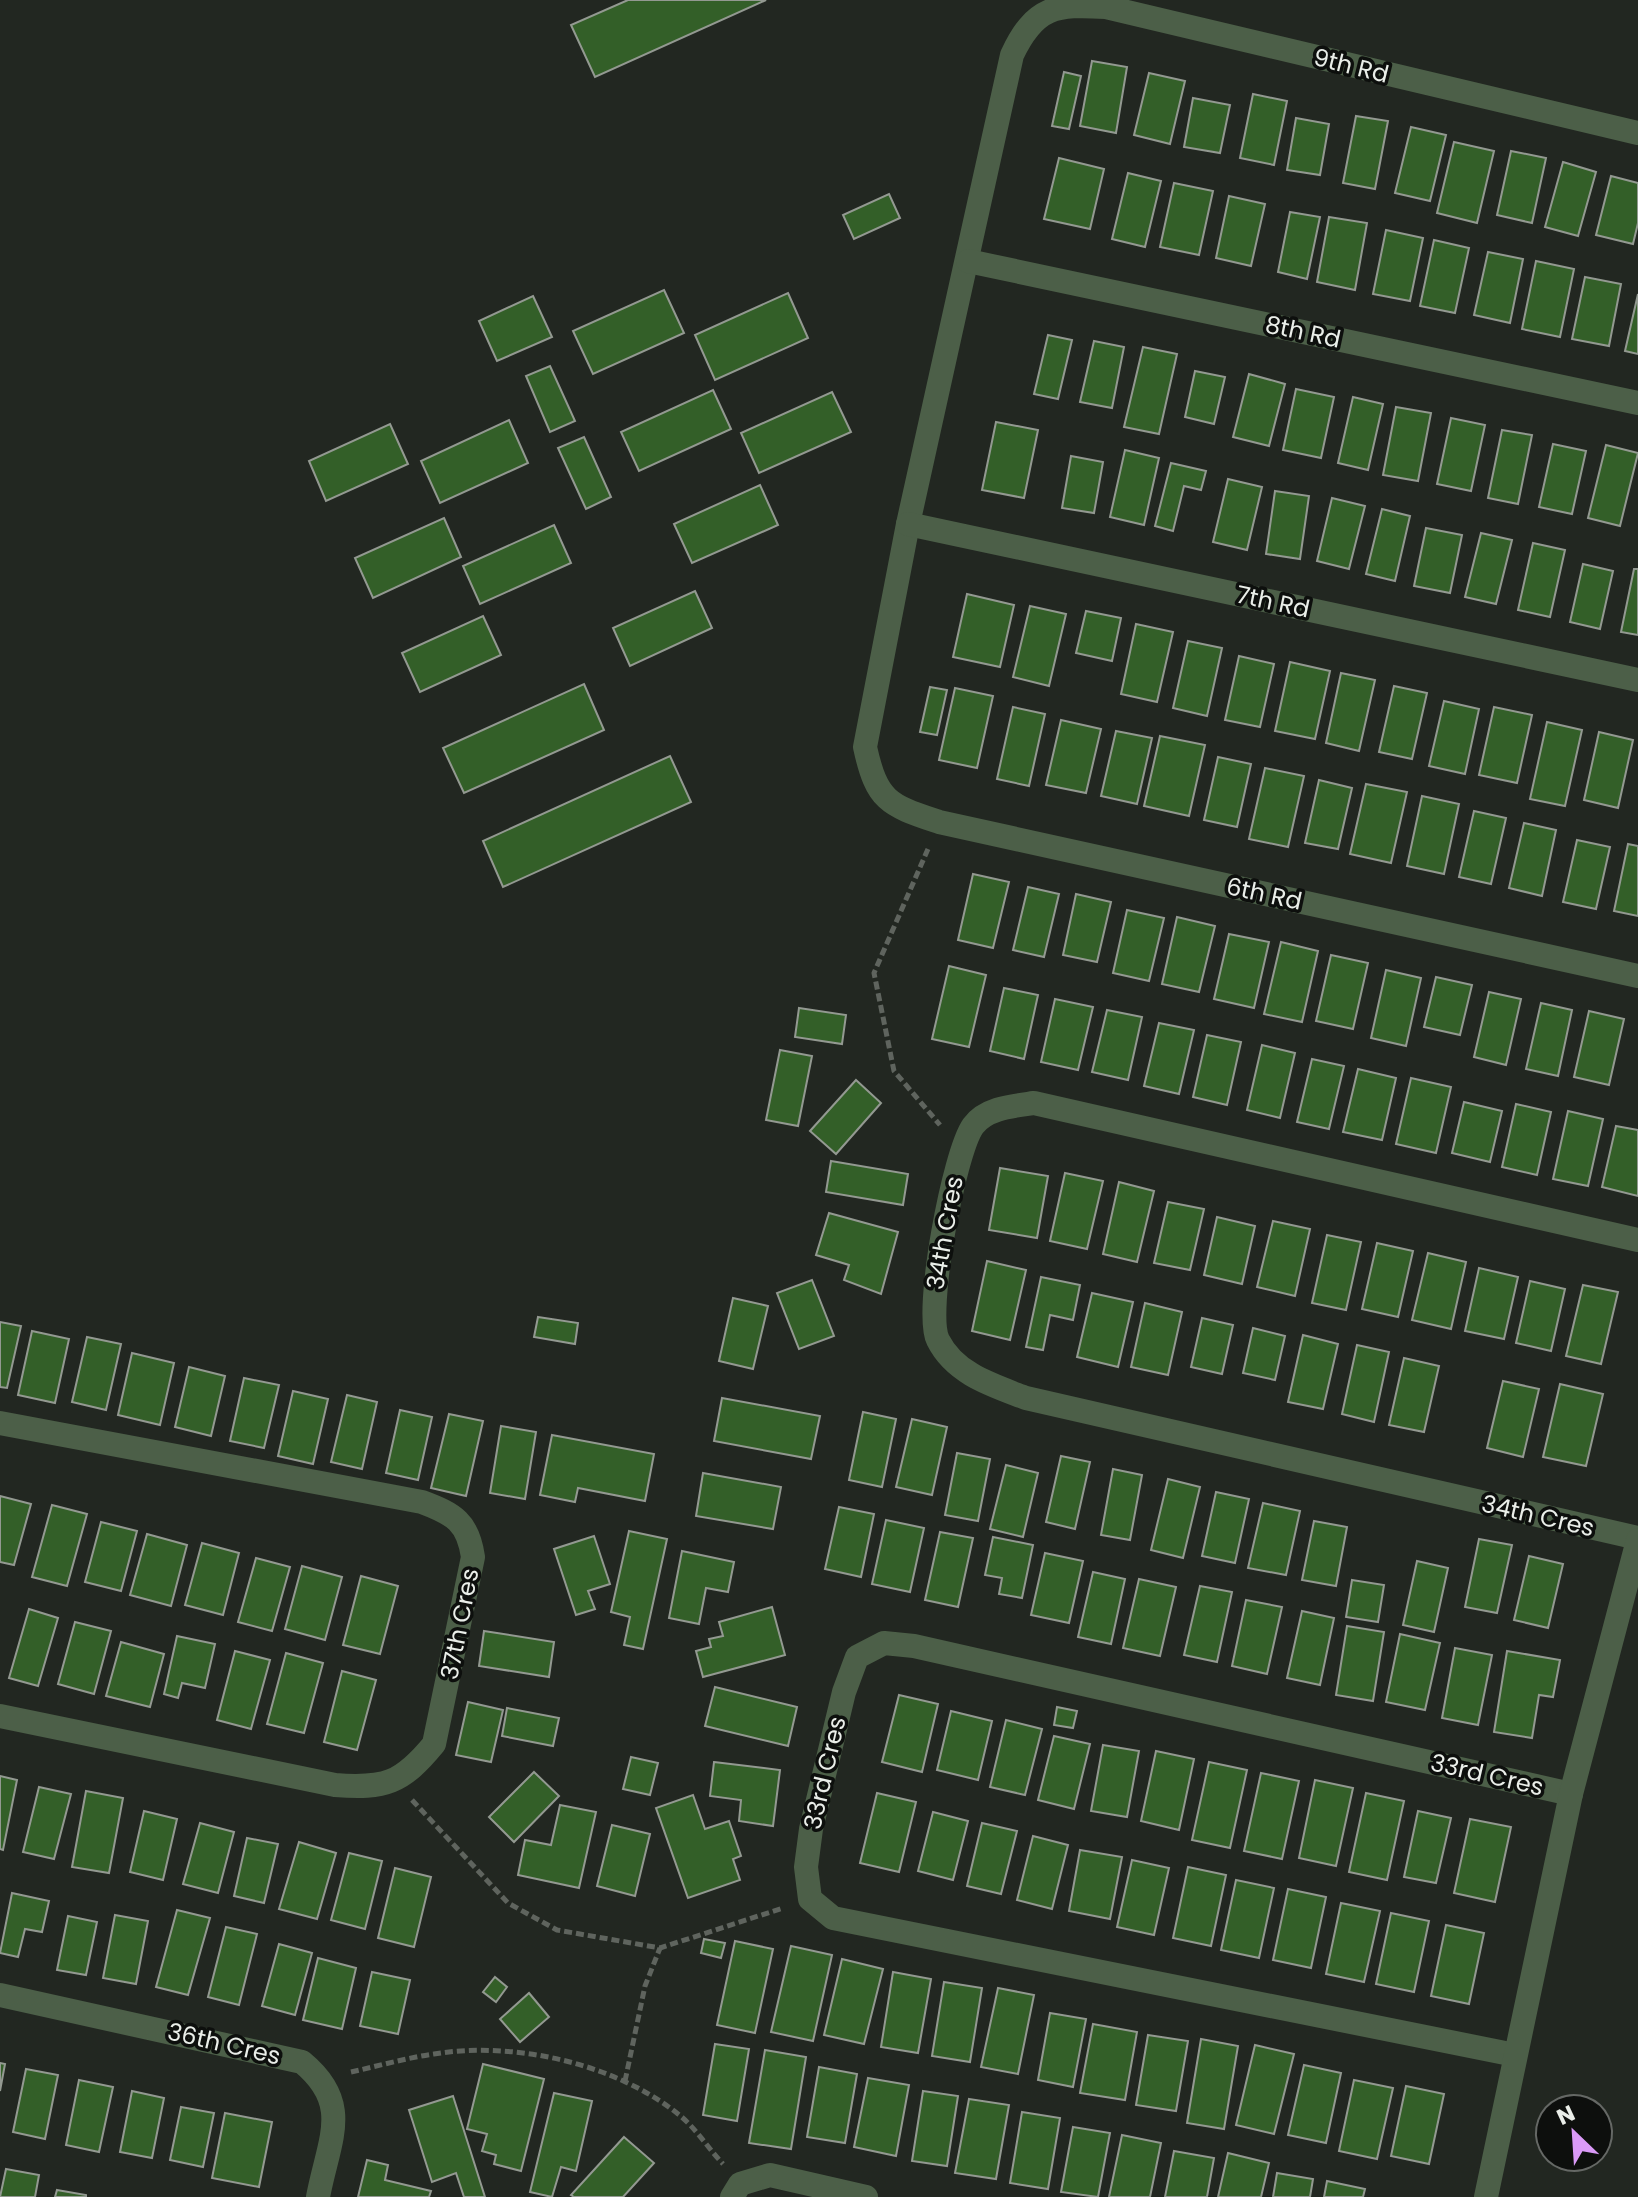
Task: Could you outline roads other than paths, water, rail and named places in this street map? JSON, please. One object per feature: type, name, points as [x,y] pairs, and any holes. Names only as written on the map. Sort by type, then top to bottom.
[{"type":"street","name":"9th Rd","points":[[968,261],[1012,55],[1024,30],[1042,14],[1063,4],[1106,7],[1638,133]]},
{"type":"street","name":"8th Rd","points":[[968,261],[1638,403]]},
{"type":"street","points":[[908,524],[968,261]]},
{"type":"street","name":"7th Rd","points":[[908,524],[1638,680]]},
{"type":"street","name":"6th Rd","points":[[908,524],[865,747],[872,777],[892,807],[939,822],[1638,976]]},
{"type":"street","name":"34th Cres","points":[[1638,1240],[1034,1103],[1001,1107],[975,1123],[960,1149],[931,1307],[936,1337],[953,1363],[985,1383],[1026,1398],[1638,1539]]},
{"type":"street","name":"37th Cres","points":[[0,1423],[422,1502],[449,1512],[470,1534],[473,1557],[470,1584],[434,1744],[415,1766],[395,1782],[364,1787],[335,1785],[0,1716]]},
{"type":"street","points":[[1486,2197],[1571,1794],[1638,1539]]},
{"type":"street","name":"33rd Cres","points":[[1515,2055],[833,1918],[810,1899],[806,1867],[811,1829],[844,1692],[857,1657],[884,1643],[914,1646],[1571,1794]]},
{"type":"street","name":"36th Cres","points":[[0,1995],[302,2062],[322,2079],[335,2106],[318,2197]]},
{"type":"street","points":[[736,2190],[770,2175],[866,2197]]}]
